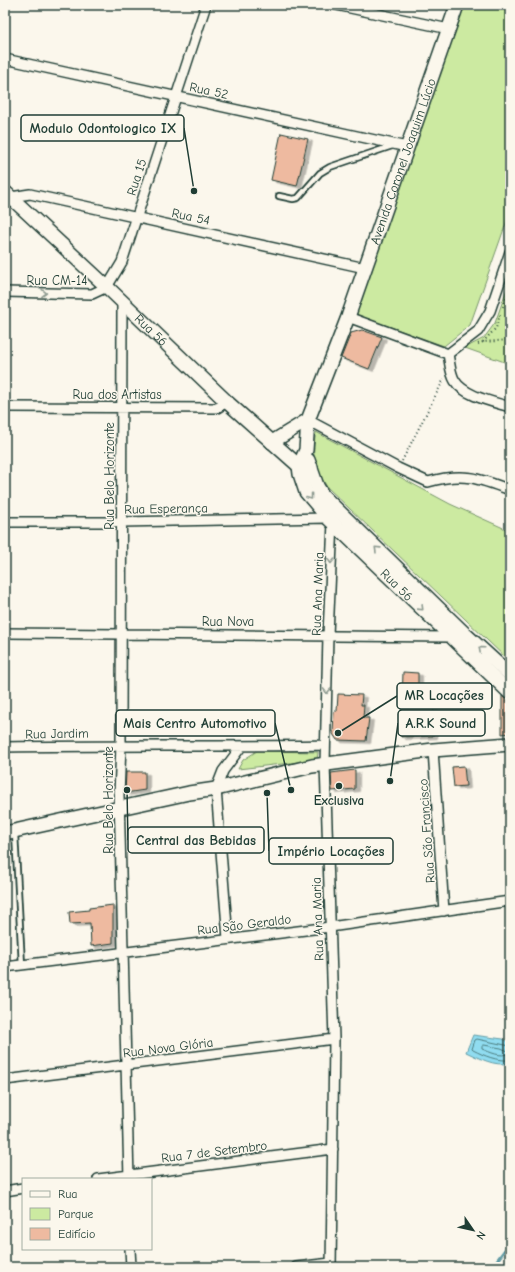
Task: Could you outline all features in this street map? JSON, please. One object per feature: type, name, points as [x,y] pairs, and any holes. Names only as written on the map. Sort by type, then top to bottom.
[{"type":"street","name":"Rua 15","points":[[107,287],[122,262],[206,5]]},
{"type":"street","points":[[336,5],[449,29]]},
{"type":"street","name":"Avenida Coronel Joaquim Lúcio","points":[[305,467],[308,420],[348,317],[365,268],[401,146],[449,29],[457,5]]},
{"type":"street","name":"Rua 52","points":[[5,59],[401,146]]},
{"type":"street","name":"Rua 54","points":[[8,195],[30,194],[365,268]]},
{"type":"street","name":"Rua 56","points":[[8,195],[122,301],[227,402],[272,442],[305,467],[323,496],[465,634],[510,675]]},
{"type":"street","points":[[448,354],[478,331],[490,311],[510,252]]},
{"type":"street","name":"Rua CM-14","points":[[5,292],[92,294],[107,287]]},
{"type":"street","name":"Rua Belo Horizonte","points":[[122,301],[120,808],[129,1177]]},
{"type":"street","points":[[348,317],[448,354]]},
{"type":"street","points":[[448,354],[454,380],[460,388],[471,394],[510,407]]},
{"type":"street","name":"Rua dos Artistas","points":[[5,407],[217,408],[227,402]]},
{"type":"street","points":[[272,442],[308,420],[398,468],[428,482],[445,477],[464,476],[485,481],[510,490]]},
{"type":"street","name":"Rua 56","points":[[305,467],[300,474],[308,496],[330,520],[510,694]]},
{"type":"street","name":"Rua Esperança","points":[[5,522],[330,520]]},
{"type":"street","name":"Rua Ana Maria","points":[[330,520],[325,764],[334,1039],[331,1265]]},
{"type":"street","name":"Rua Nova","points":[[5,633],[450,637]]},
{"type":"street","points":[[10,832],[189,792],[216,789],[312,766],[433,750],[510,744]]},
{"type":"street","name":"Rua Jardim","points":[[5,747],[121,745],[241,747],[325,745]]},
{"type":"street","points":[[228,939],[216,789],[223,771],[241,747]]},
{"type":"street","name":"Rua São Francisco","points":[[433,750],[444,911]]},
{"type":"street","name":"Rua São Geraldo","points":[[5,967],[330,927],[510,901]]},
{"type":"street","name":"Rua Nova Glória","points":[[5,1080],[334,1039]]},
{"type":"street","name":"Rua 7 de Setembro","points":[[114,1178],[333,1149]]},
{"type":"street","points":[[5,1191],[22,1188]]},
{"type":"street","points":[[130,1250],[131,1267]]},
{"type":"street","points":[[296,1267],[331,1265]]},
{"type":"lane","points":[[279,196],[293,199],[298,198],[320,173],[330,167],[401,146]]},
{"type":"lane","points":[[10,832],[22,965]]},
{"type":"path","points":[[477,345],[483,342],[510,340]]},
{"type":"path","points":[[398,468],[450,368]]},
{"type":"green space","points":[[461,5],[510,5],[510,212],[470,325],[444,346],[351,313]]},
{"type":"green space","points":[[510,280],[510,364],[465,348],[484,338],[495,323]]},
{"type":"green space","points":[[316,432],[450,504],[510,531],[510,662],[327,487],[316,467],[314,448]]},
{"type":"green space","points":[[257,751],[318,752],[317,760],[238,769],[243,760]]},
{"type":"water","points":[[473,1035],[503,1039],[509,1042],[509,1063],[493,1063],[466,1052]]},
{"type":"building","points":[[281,133],[308,139],[297,186],[271,180]]},
{"type":"building","points":[[362,330],[382,337],[369,369],[341,358],[351,333]]},
{"type":"building","points":[[403,672],[418,673],[418,693],[434,694],[433,736],[401,737]]},
{"type":"building","points":[[338,694],[362,695],[361,705],[364,705],[363,718],[369,718],[366,741],[337,740],[333,734],[334,711],[337,711]]},
{"type":"building","points":[[502,696],[510,702],[510,733],[502,734]]},
{"type":"building","points":[[464,766],[466,786],[454,787],[452,767]]},
{"type":"building","points":[[355,770],[355,789],[332,791],[331,773]]},
{"type":"building","points":[[126,772],[145,772],[145,790],[125,793]]},
{"type":"building","points":[[113,905],[113,943],[91,946],[90,923],[70,924],[69,912]]},
{"type":"waterway","points":[[492,1267],[510,1243]]},
{"type":"place","name":"Modulo Odontologico IX","points":[[194,191]]},
{"type":"place","name":"MR Locações","points":[[338,733]]},
{"type":"place","name":"A.R.K Sound","points":[[390,781]]},
{"type":"place","name":"Exclusiva","points":[[339,786]]},
{"type":"place","name":"Central das Bebidas","points":[[127,790]]},
{"type":"place","name":"Mais Centro Automotivo","points":[[291,790]]},
{"type":"place","name":"Império Locações","points":[[267,793]]}]
